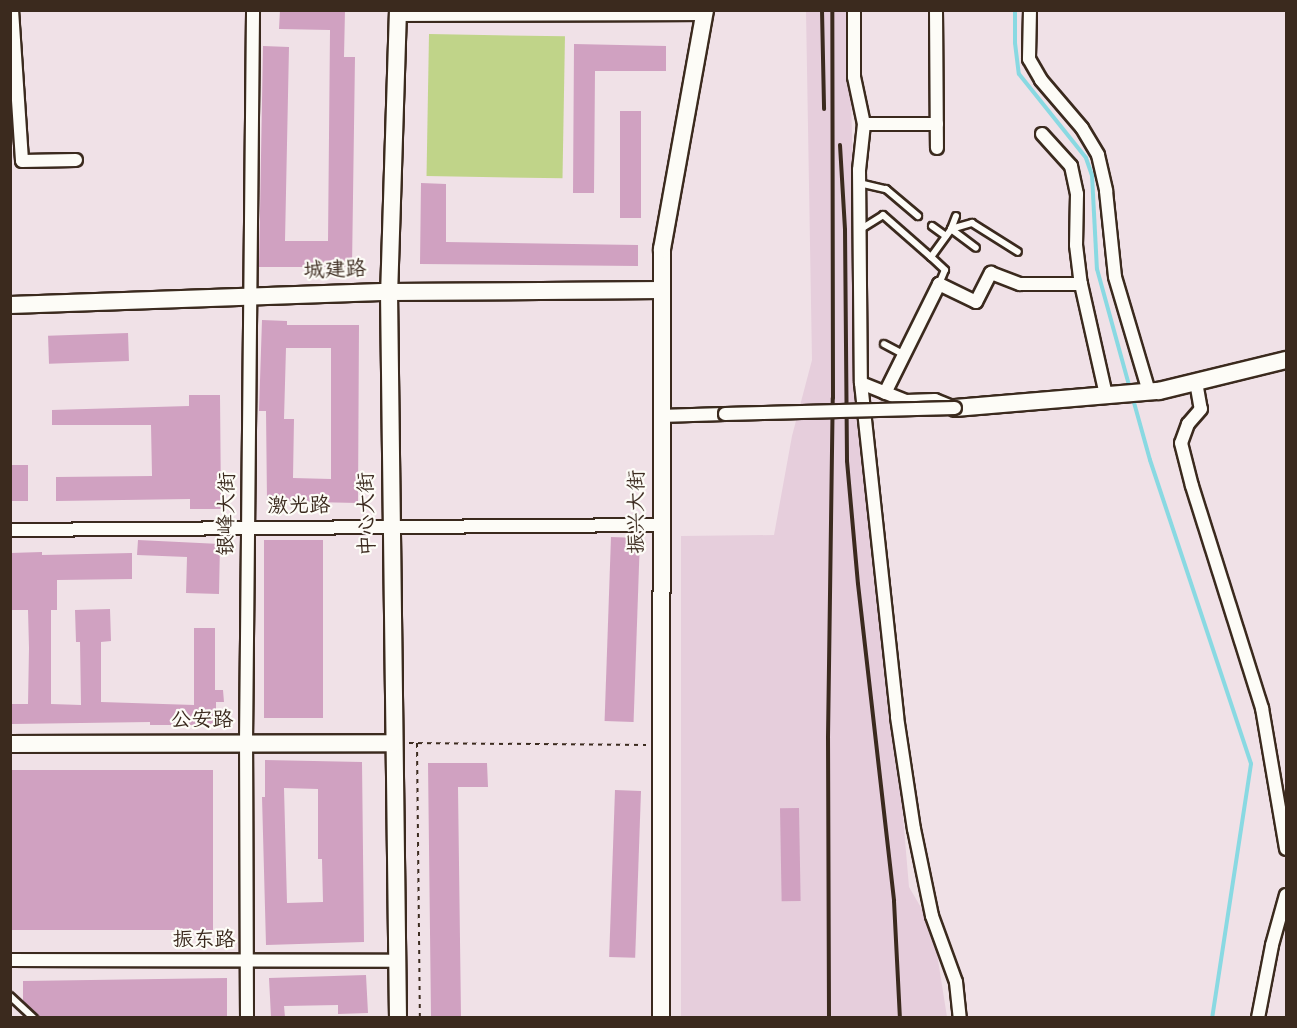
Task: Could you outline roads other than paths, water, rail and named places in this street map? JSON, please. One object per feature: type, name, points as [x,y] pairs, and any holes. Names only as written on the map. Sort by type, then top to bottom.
[{"type":"street","points":[[12,10],[15,108],[22,161],[76,160]]},
{"type":"street","name":"银峰大街","points":[[248,1017],[246,743],[253,10]]},
{"type":"street","points":[[854,10],[854,77],[864,124],[860,183],[861,383],[897,717],[913,818],[932,915],[956,982],[960,1017]]},
{"type":"street","points":[[936,10],[937,148]]},
{"type":"street","points":[[1030,10],[1029,59],[1041,80],[1082,128],[1098,154],[1106,191],[1115,277],[1137,393]]},
{"type":"street","points":[[398,13],[704,12]]},
{"type":"street","name":"振兴大街","points":[[661,1017],[662,249],[704,12]]},
{"type":"street","name":"中心大街","points":[[398,13],[389,292],[398,1017]]},
{"type":"street","points":[[864,124],[937,124]]},
{"type":"street","points":[[1042,134],[1071,166],[1077,194],[1076,245],[1081,284],[1106,395]]},
{"type":"street","points":[[885,393],[939,284],[976,302],[991,273],[1020,284],[1081,284]]},
{"type":"street","name":"城建路","points":[[10,305],[389,292],[661,290]]},
{"type":"street","points":[[660,416],[955,408],[1137,393],[1196,382],[1287,360]]},
{"type":"street","points":[[1196,382],[1201,410],[1188,424],[1181,443],[1192,486],[1262,708],[1287,849]]},
{"type":"street","points":[[861,383],[906,401],[935,400],[955,408]]},
{"type":"street","name":"激光路","points":[[10,530],[391,525],[660,525]]},
{"type":"street","name":"公安路","points":[[10,744],[394,743]]},
{"type":"street","points":[[1258,1017],[1272,945],[1287,895]]},
{"type":"street","name":"振东路","points":[[10,960],[398,961]]},
{"type":"lane","points":[[860,183],[886,189],[918,216]]},
{"type":"lane","points":[[860,229],[883,216],[945,270],[939,284]]},
{"type":"lane","points":[[931,257],[951,229],[956,216]]},
{"type":"lane","points":[[951,229],[972,223],[1018,252]]},
{"type":"lane","points":[[932,226],[946,236]]},
{"type":"lane","points":[[951,229],[976,248]]},
{"type":"lane","points":[[884,344],[903,354]]},
{"type":"lane","points":[[10,996],[34,1017]]},
{"type":"waterway","points":[[1015,10],[1015,43],[1019,74],[1086,158],[1092,175],[1097,269],[1130,389]]},
{"type":"waterway","points":[[1133,399],[1150,460],[1251,764],[1212,1018]]},
{"type":"railway","points":[[822,10],[824,109]]},
{"type":"railway","points":[[829,1018],[828,738],[833,398],[832,10]]},
{"type":"railway","points":[[840,145],[845,230],[847,461],[858,584],[894,901],[900,1018]]}]
